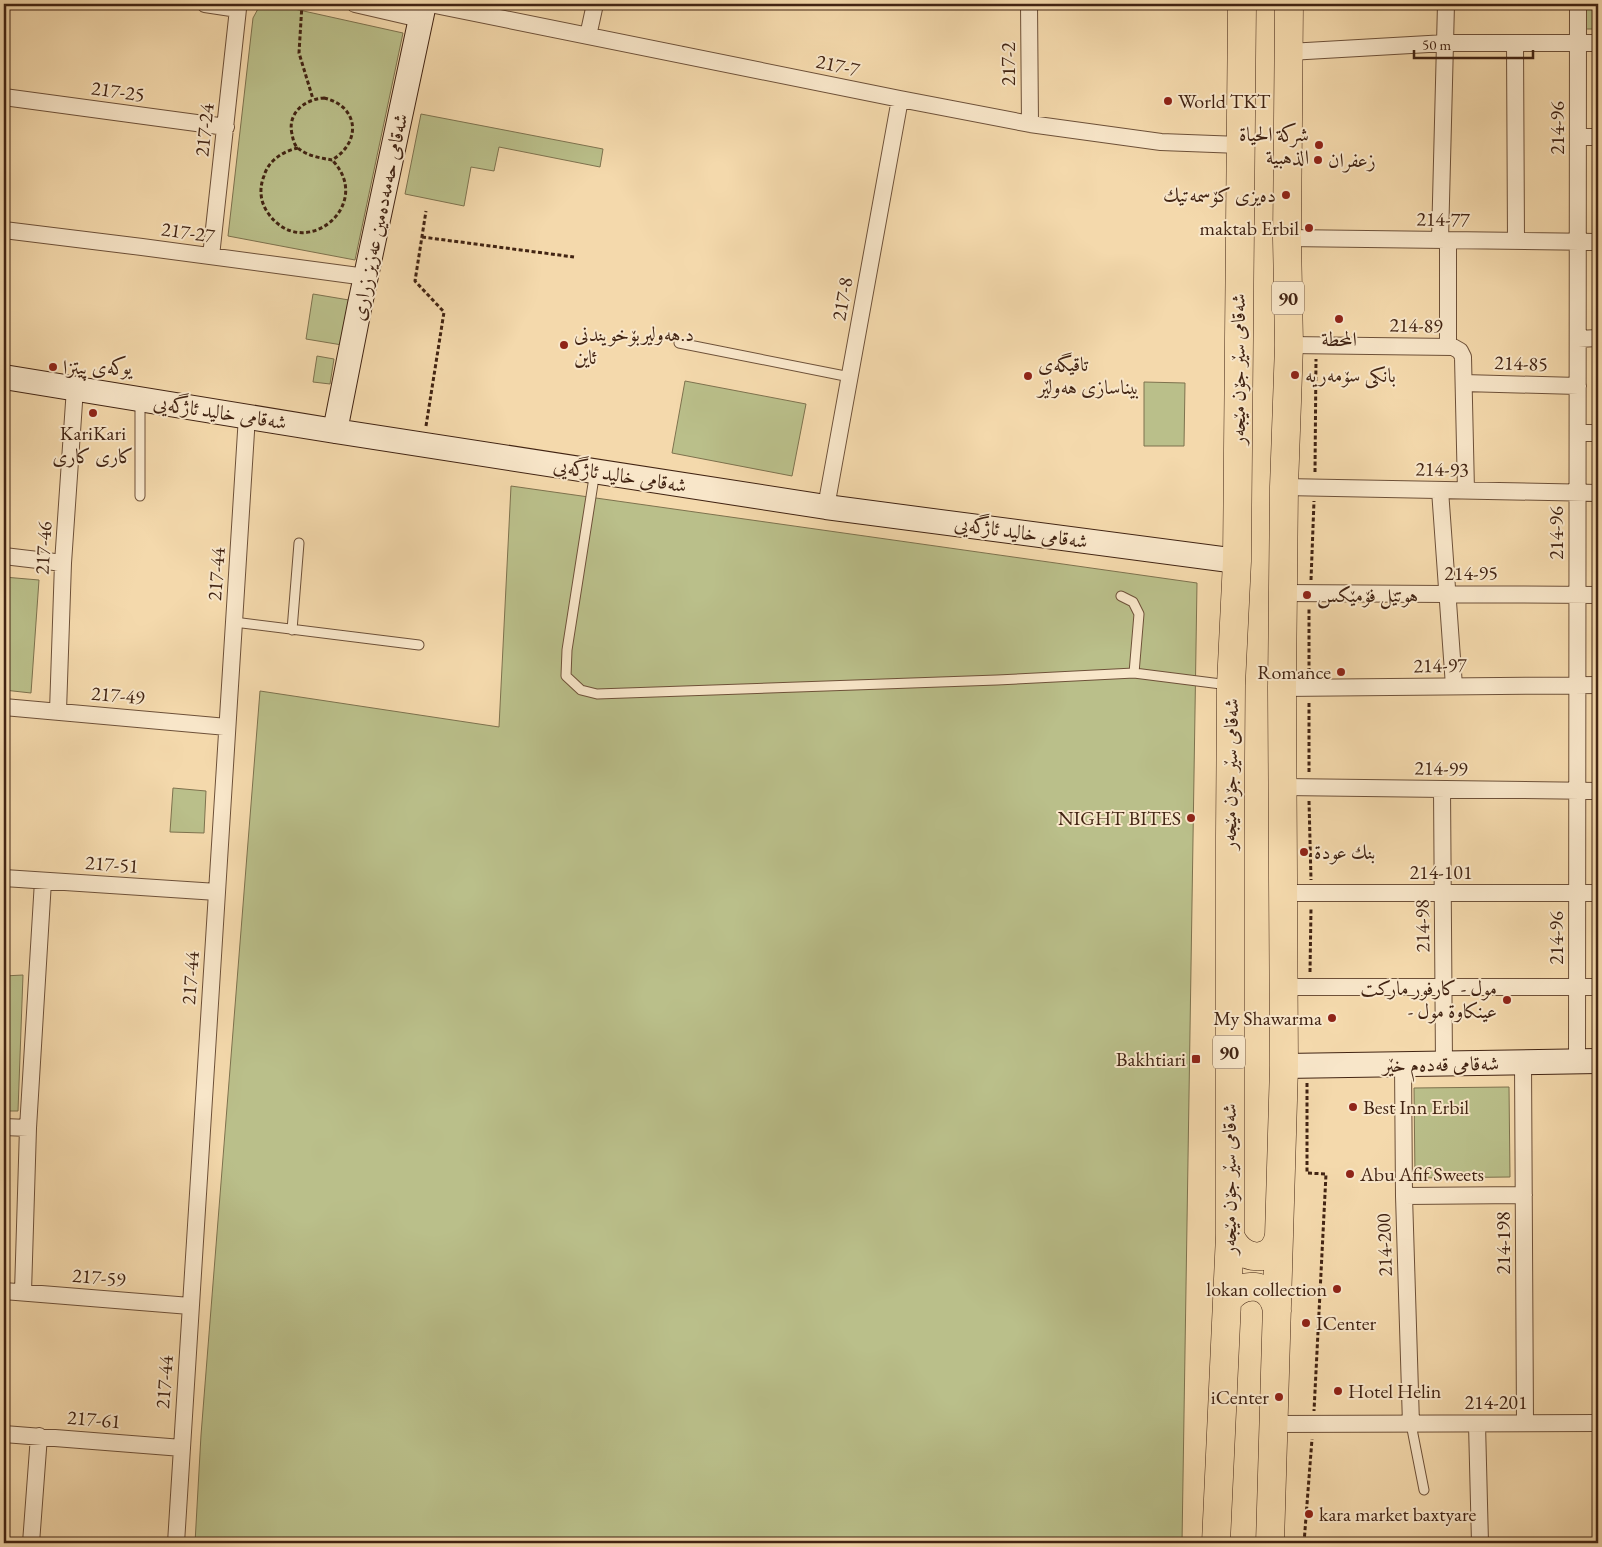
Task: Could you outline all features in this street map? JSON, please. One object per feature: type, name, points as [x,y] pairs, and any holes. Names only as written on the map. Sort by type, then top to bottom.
[{"type":"highway","name":"شەقامی سێر جۆن مێجەر","points":[[1216,1543],[1230,1235],[1231,685],[1237,561],[1242,4]]},
{"type":"highway","name":"90","points":[[1270,1543],[1279,1235],[1295,1066],[1294,987],[1284,893],[1296,787],[1282,688],[1297,593],[1284,487],[1289,345],[1287,238],[1289,4]]},
{"type":"highway","points":[[1230,1235],[1234,1245],[1239,1250],[1253,1256],[1268,1253],[1278,1242],[1279,1235]]},
{"type":"highway","points":[[1228,1300],[1238,1290],[1253,1286],[1260,1288],[1272,1297],[1277,1311]]},
{"type":"street","points":[[205,4],[240,6]]},
{"type":"street","name":"217-7","points":[[356,4],[425,9],[588,36],[1030,124],[1161,142],[1240,145]]},
{"type":"street","points":[[588,36],[595,4]]},
{"type":"street","name":"217-2","points":[[1029,4],[1030,124]]},
{"type":"street","points":[[1446,4],[1444,240],[1448,347]]},
{"type":"street","name":"214-96","points":[[1578,4],[1577,987],[1588,1061]]},
{"type":"street","name":"217-24","points":[[211,256],[240,6]]},
{"type":"street","name":"شەقامی حەمەدەمین عەزیز زراری","points":[[335,431],[366,277],[425,9]]},
{"type":"street","points":[[1289,52],[1446,43],[1598,43]]},
{"type":"street","points":[[1515,43],[1516,241]]},
{"type":"street","name":"217-25","points":[[4,97],[226,127]]},
{"type":"street","name":"217-8","points":[[826,507],[900,99]]},
{"type":"street","points":[[1578,137],[1598,137]]},
{"type":"street","name":"217-27","points":[[4,230],[366,277]]},
{"type":"street","name":"214-77","points":[[1287,238],[1598,242]]},
{"type":"street","points":[[1578,338],[1598,338]]},
{"type":"street","name":"214-89","points":[[1289,345],[1453,347],[1460,351],[1463,357],[1466,491]]},
{"type":"street","name":"شەقامی خالید ئاژگەیی","points":[[4,377],[423,445],[826,507],[1237,561]]},
{"type":"street","name":"214-85","points":[[1464,383],[1578,386]]},
{"type":"street","name":"217-46","points":[[58,711],[63,563],[75,388]]},
{"type":"street","name":"217-44","points":[[176,1543],[247,416]]},
{"type":"street","points":[[1578,432],[1598,433]]},
{"type":"street","name":"214-93","points":[[1284,487],[1598,493]]},
{"type":"street","points":[[1440,490],[1454,686]]},
{"type":"street","points":[[4,556],[63,563]]},
{"type":"street","name":"214-95","points":[[1297,593],[1598,595]]},
{"type":"street","name":"214-97","points":[[1282,688],[1598,684]]},
{"type":"street","name":"217-49","points":[[4,706],[227,727]]},
{"type":"street","name":"214-99","points":[[1296,787],[1598,791]]},
{"type":"street","name":"214-98","points":[[1442,789],[1444,1064]]},
{"type":"street","name":"217-51","points":[[4,878],[217,892]]},
{"type":"street","points":[[23,1292],[28,1128],[43,881]]},
{"type":"street","name":"214-101","points":[[1284,893],[1598,894]]},
{"type":"street","points":[[1294,987],[1598,987]]},
{"type":"street","name":"شەقامی قەدەم خێر","points":[[1295,1066],[1588,1061]]},
{"type":"street","name":"214-198","points":[[1523,1063],[1526,1423]]},
{"type":"street","name":"214-200","points":[[1403,1064],[1404,1196],[1411,1424]]},
{"type":"street","points":[[4,1126],[28,1128]]},
{"type":"street","points":[[1404,1196],[1524,1195]]},
{"type":"street","name":"217-59","points":[[4,1291],[190,1306]]},
{"type":"street","name":"214-201","points":[[1274,1424],[1598,1423]]},
{"type":"street","points":[[1477,1424],[1480,1543]]},
{"type":"street","name":"217-61","points":[[4,1434],[182,1448]]},
{"type":"street","points":[[31,1543],[39,1436]]},
{"type":"lane","points":[[679,343],[850,377]]},
{"type":"lane","points":[[140,400],[140,496]]},
{"type":"lane","points":[[595,472],[567,650],[566,676],[581,690],[598,694],[997,680],[1134,673],[1231,685]]},
{"type":"lane","points":[[292,630],[299,543]]},
{"type":"lane","points":[[1121,596],[1132,602],[1139,614],[1134,673]]},
{"type":"lane","points":[[234,622],[419,645]]},
{"type":"lane","points":[[1411,1424],[1424,1490]]},
{"type":"path","points":[[302,4],[299,53],[313,99]]},
{"type":"path","points":[[298,148],[283,153],[272,161],[265,171],[261,184],[261,197],[265,209],[272,220],[283,228],[307,233],[319,230],[330,224],[344,204],[345,186],[340,168],[332,160],[315,157],[298,148],[293,140],[292,119],[298,109],[313,99],[324,98],[334,100],[342,105],[352,121],[353,131],[351,140],[340,155],[332,160]]},
{"type":"path","points":[[423,445],[444,312],[415,281],[426,211]]},
{"type":"path","points":[[422,237],[574,257]]},
{"type":"path","points":[[1294,987],[1304,985],[1310,978],[1312,841],[1296,787],[1309,687],[1297,593],[1315,488],[1316,356]]},
{"type":"path","points":[[1295,1066],[1307,1174],[1326,1174],[1313,1424],[1304,1543]]},
{"type":"green space","points":[[272,4],[403,33],[355,260],[228,236],[253,18],[259,7]]},
{"type":"green space","points":[[1584,4],[1598,4],[1598,29],[1585,29]]},
{"type":"green space","points":[[421,114],[603,149],[600,167],[499,147],[494,171],[471,167],[464,206],[405,194]]},
{"type":"green space","points":[[313,294],[349,300],[342,345],[306,339]]},
{"type":"green space","points":[[317,356],[334,359],[330,384],[313,382]]},
{"type":"green space","points":[[685,381],[806,404],[792,476],[672,453]]},
{"type":"green space","points":[[1144,382],[1185,383],[1184,446],[1144,446]]},
{"type":"green space","points":[[511,486],[1197,583],[1182,1543],[195,1543],[201,1435],[260,691],[499,727]]},
{"type":"green space","points":[[4,577],[39,580],[31,693],[4,690]]},
{"type":"green space","points":[[173,788],[206,791],[204,833],[170,832]]},
{"type":"green space","points":[[23,975],[18,1111],[4,1111],[4,976]]},
{"type":"green space","points":[[1509,1087],[1510,1177],[1415,1178],[1414,1088]]},
{"type":"place","name":"World TKT","points":[[1168,101]]},
{"type":"place","name":"شركة الحياة الذهبية","points":[[1319,145]]},
{"type":"place","name":"زعفران","points":[[1318,160]]},
{"type":"place","name":"دەیزی کۆسمەتیك","points":[[1286,195]]},
{"type":"place","name":"maktab Erbil","points":[[1309,228]]},
{"type":"place","name":"المحطة","points":[[1339,319]]},
{"type":"place","name":"د.هه‌ولیربۆخویندنی ئاین","points":[[564,345]]},
{"type":"place","name":"یوکەی پیتزا","points":[[53,367]]},
{"type":"place","name":"بانکی سۆمەریە","points":[[1295,375]]},
{"type":"place","name":"تاقیگەی بیناسازی هەولێر","points":[[1028,376]]},
{"type":"place","name":"KariKari کاری کاری","points":[[93,413]]},
{"type":"place","name":"هوتێل فۆمێکس","points":[[1307,595]]},
{"type":"place","name":"Romance","points":[[1341,672]]},
{"type":"place","name":"NIGHT BITES","points":[[1191,818]]},
{"type":"place","name":"بنك عودة","points":[[1304,852]]},
{"type":"place","name":"مول - كارفور ماركت - عينكاوة مول","points":[[1507,1000]]},
{"type":"place","name":"My Shawarma","points":[[1332,1018]]},
{"type":"place","name":"Bakhtiari","points":[[1196,1059]]},
{"type":"place","name":"Best Inn Erbil","points":[[1353,1107]]},
{"type":"place","name":"Abu Afif Sweets","points":[[1350,1174]]},
{"type":"place","name":"lokan collection","points":[[1337,1289]]},
{"type":"place","name":"ICenter","points":[[1306,1323]]},
{"type":"place","name":"Hotel Helin","points":[[1338,1391]]},
{"type":"place","name":"iCenter","points":[[1279,1397]]},
{"type":"place","name":"kara market baxtyare","points":[[1309,1514]]}]
